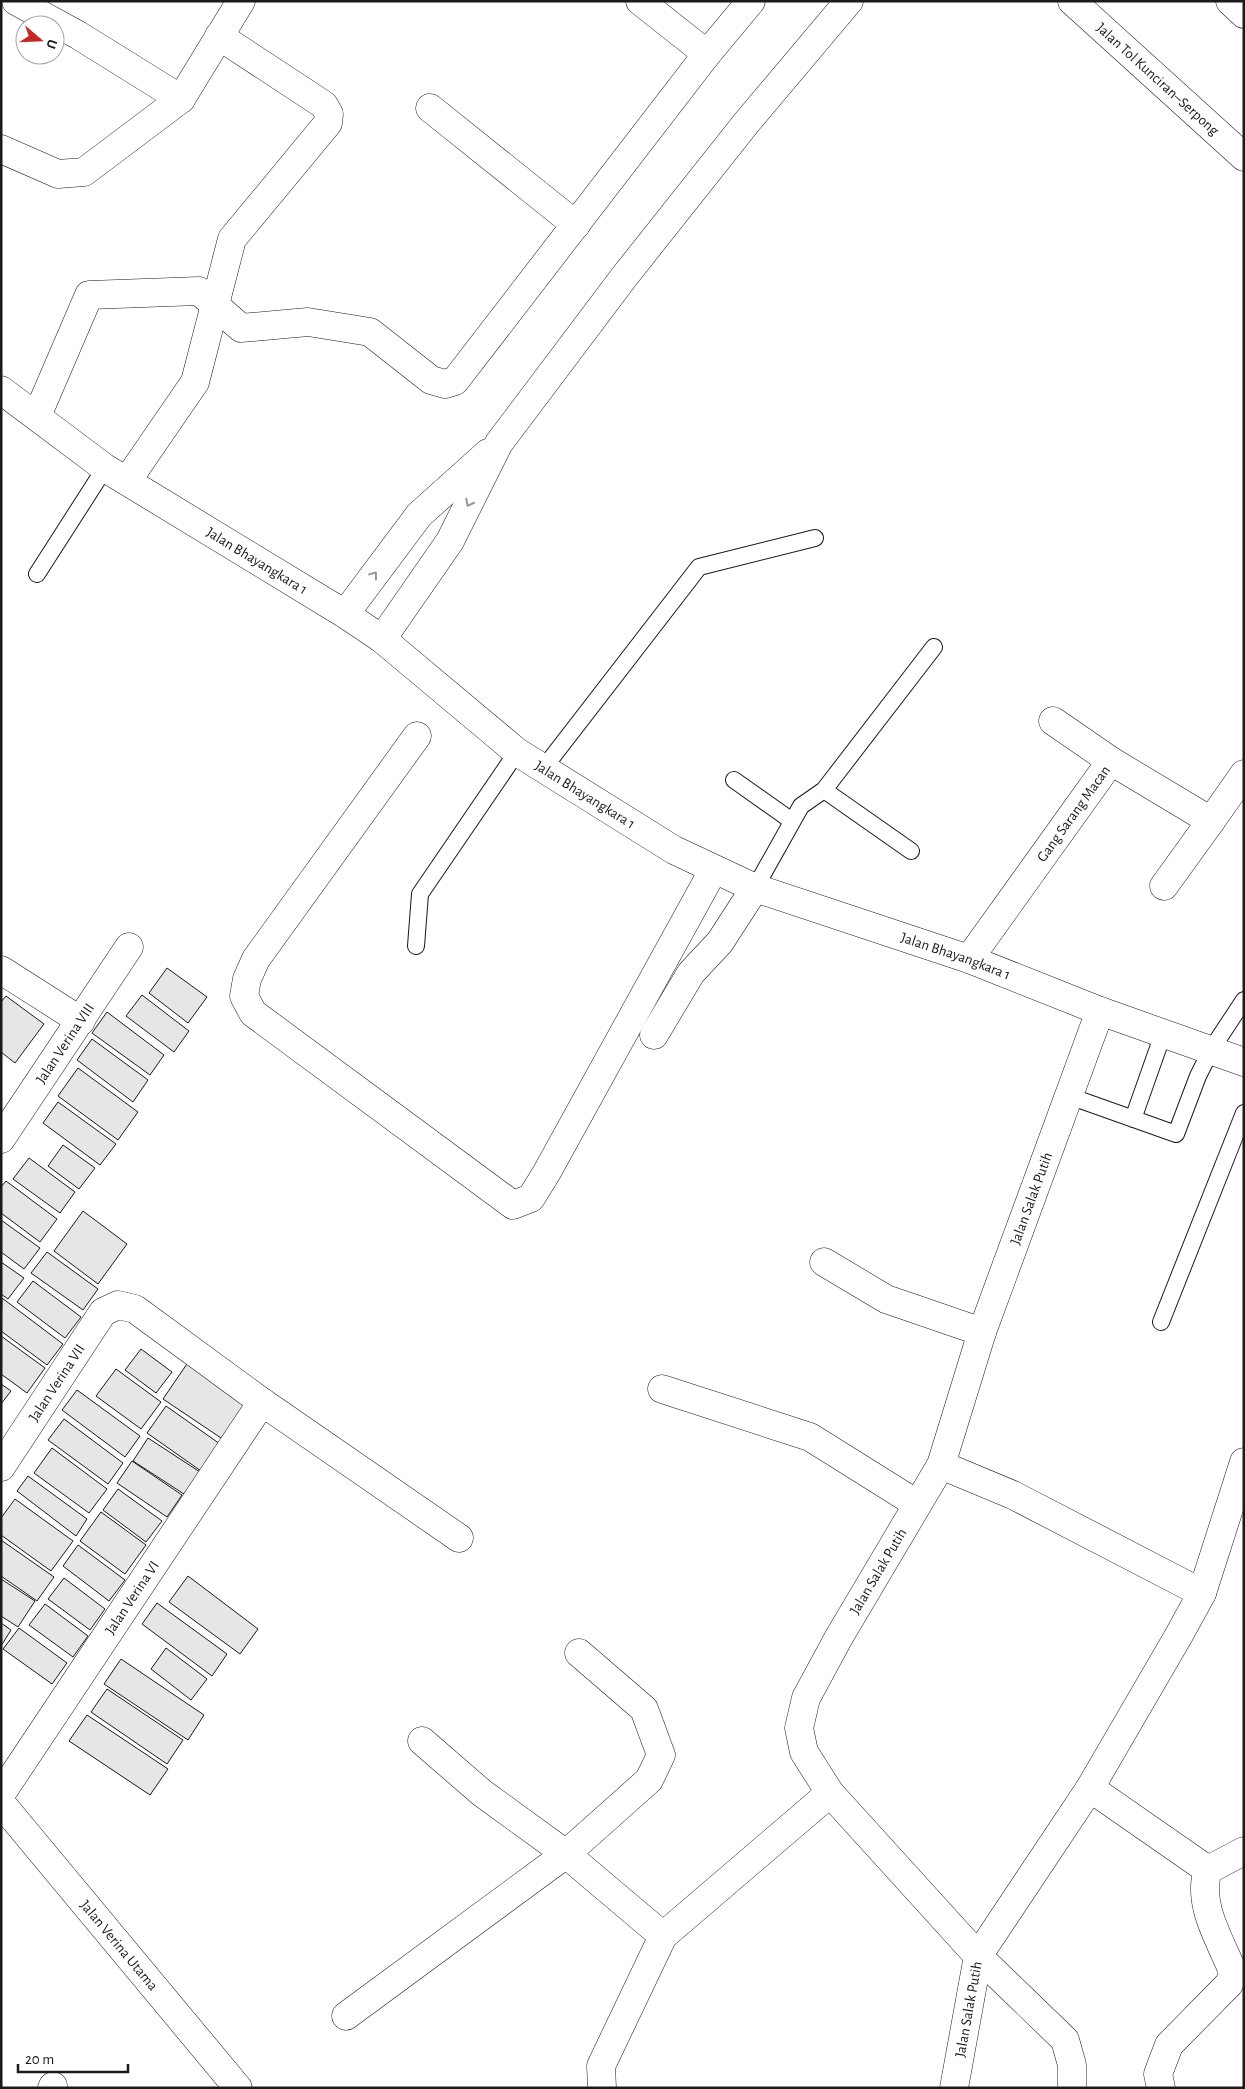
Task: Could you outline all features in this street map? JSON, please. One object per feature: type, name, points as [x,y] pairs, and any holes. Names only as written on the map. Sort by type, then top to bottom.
[{"type":"main road","points":[[16,1],[78,35],[182,99]]},
{"type":"main road","points":[[1,149],[58,174],[84,172],[182,99],[241,1]]},
{"type":"main road","points":[[640,1],[708,54]]},
{"type":"main road","points":[[37,416],[90,295],[200,292],[241,328],[308,322],[370,332],[431,380],[445,384],[455,381],[751,1]]},
{"type":"main road","points":[[382,640],[450,541],[499,443],[624,278],[747,122],[849,1]]},
{"type":"main road","name":"Jalan Tol Kunciran–Serpong","points":[[1072,1],[1244,157]]},
{"type":"main road","points":[[1230,1],[1244,14]]},
{"type":"main road","points":[[116,474],[194,382],[232,239],[328,123],[329,114],[324,105],[219,36]]},
{"type":"main road","points":[[430,108],[576,225]]},
{"type":"main road","name":"Jalan Bhayangkara 1","points":[[1,390],[116,474],[345,614],[382,640],[517,752],[674,850],[755,888],[969,959],[1100,1011],[1244,1062]]},
{"type":"main road","points":[[345,614],[419,515],[499,443]]},
{"type":"main road","points":[[1052,721],[1111,761]]},
{"type":"main road","points":[[418,736],[256,960],[247,979],[244,996],[253,1013],[513,1206],[531,1198],[547,1172],[714,870]]},
{"type":"main road","name":"Gang Sarang Macan","points":[[969,959],[1111,761],[1212,821]]},
{"type":"main road","points":[[1164,886],[1244,774]]},
{"type":"main road","points":[[654,1036],[691,973],[720,942],[755,888]]},
{"type":"main road","name":"Jalan Verina VIII","points":[[1,1139],[130,947]]},
{"type":"main road","points":[[1,970],[81,1021]]},
{"type":"main road","name":"Jalan Salak Putih","points":[[954,2088],[978,1956],[830,1793],[804,1752],[799,1728],[806,1698],[839,1637],[941,1465],[982,1332],[1100,1011]]},
{"type":"main road","points":[[824,1262],[886,1299],[982,1332]]},
{"type":"main road","name":"Jalan Verina VII","points":[[1,1467],[103,1312],[118,1305],[135,1309],[262,1402]]},
{"type":"main road","points":[[662,1389],[810,1437],[917,1504]]},
{"type":"main road","points":[[262,1402],[459,1538]]},
{"type":"main road","name":"Jalan Verina VI","points":[[1,1794],[262,1402]]},
{"type":"main road","points":[[1072,2088],[1072,2065],[1065,2040],[978,1956],[1090,1788],[1180,1635],[1202,1593],[1244,1462]]},
{"type":"main road","points":[[941,1465],[1013,1495],[1202,1593]]},
{"type":"main road","points":[[346,2016],[566,1854],[648,1780],[661,1755],[644,1709],[578,1653]]},
{"type":"main road","points":[[422,1741],[482,1793],[566,1854],[663,1936]]},
{"type":"main road","points":[[1090,1788],[1208,1870]]},
{"type":"main road","points":[[602,2088],[600,2066],[663,1936],[830,1793]]},
{"type":"main road","name":"Jalan Verina Utama","points":[[1,1803],[238,2088]]},
{"type":"main road","points":[[1161,2088],[1158,2074],[1169,2045],[1229,1984],[1232,1977],[1231,1967],[1206,1904],[1205,1879],[1208,1870],[1244,1851]]},
{"type":"lane","points":[[37,574],[116,474]]},
{"type":"lane","points":[[543,769],[699,567],[815,538]]},
{"type":"lane","points":[[755,888],[801,806],[824,790],[934,648]]},
{"type":"lane","points":[[416,946],[420,894],[517,752]]},
{"type":"lane","points":[[734,780],[792,821]]},
{"type":"lane","points":[[824,790],[912,851]]},
{"type":"lane","points":[[1069,1096],[1176,1134],[1210,1050],[1244,1000]]},
{"type":"lane","points":[[1133,1118],[1163,1034]]},
{"type":"lane","points":[[1161,1322],[1244,1113]]},
{"type":"building","points":[[167,968],[207,997],[188,1023],[149,993]]},
{"type":"building","points":[[142,995],[189,1031],[174,1052],[126,1016]]},
{"type":"building","points":[[6,996],[44,1024],[15,1063],[1,1052],[1,1002]]},
{"type":"building","points":[[107,1012],[164,1055],[150,1075],[92,1033]]},
{"type":"building","points":[[92,1039],[148,1080],[133,1102],[77,1060]]},
{"type":"building","points":[[78,1068],[138,1112],[118,1140],[58,1096]]},
{"type":"building","points":[[58,1102],[116,1144],[100,1165],[43,1123]]},
{"type":"building","points":[[63,1145],[95,1168],[79,1189],[48,1166]]},
{"type":"building","points":[[29,1158],[75,1192],[60,1213],[13,1179]]},
{"type":"building","points":[[6,1181],[57,1219],[40,1242],[1,1213],[1,1187]]},
{"type":"building","points":[[83,1211],[127,1244],[98,1284],[54,1251]]},
{"type":"building","points":[[1,1220],[40,1248],[24,1269],[1,1252]]},
{"type":"building","points":[[47,1252],[98,1289],[83,1310],[31,1273]]},
{"type":"building","points":[[1,1262],[24,1278],[8,1299],[1,1294]]},
{"type":"building","points":[[33,1281],[81,1317],[65,1338],[17,1302]]},
{"type":"building","points":[[2,1298],[63,1344],[47,1365],[1,1331]]},
{"type":"building","points":[[1,1336],[45,1368],[27,1393],[1,1374]]},
{"type":"building","points":[[141,1349],[172,1372],[156,1393],[125,1370]]},
{"type":"building","points":[[191,1358],[254,1401],[227,1442],[163,1399]]},
{"type":"building","points":[[116,1369],[161,1402],[141,1429],[96,1396]]},
{"type":"building","points":[[1,1384],[11,1391],[1,1404]]},
{"type":"building","points":[[77,1390],[140,1436],[125,1457],[62,1410]]},
{"type":"building","points":[[166,1406],[220,1444],[201,1471],[147,1433]]},
{"type":"building","points":[[64,1419],[123,1463],[108,1484],[48,1440]]},
{"type":"building","points":[[148,1438],[200,1472],[184,1494],[133,1461]]},
{"type":"building","points":[[52,1448],[107,1489],[89,1513],[34,1473]]},
{"type":"building","points":[[132,1461],[182,1495],[167,1517],[117,1483]]},
{"type":"building","points":[[28,1476],[87,1519],[76,1536],[17,1491]]},
{"type":"building","points":[[118,1489],[162,1521],[146,1542],[103,1510]]},
{"type":"building","points":[[15,1499],[73,1541],[51,1571],[1,1535],[1,1518]]},
{"type":"building","points":[[101,1512],[146,1545],[125,1574],[80,1541]]},
{"type":"building","points":[[1,1540],[54,1577],[37,1601],[1,1576]]},
{"type":"building","points":[[78,1545],[125,1580],[109,1601],[63,1566]]},
{"type":"building","points":[[188,1576],[258,1629],[240,1654],[169,1602]]},
{"type":"building","points":[[64,1578],[105,1609],[90,1630],[48,1599]]},
{"type":"building","points":[[1,1579],[35,1601],[18,1627],[1,1616]]},
{"type":"building","points":[[157,1603],[227,1654],[212,1676],[142,1624]]},
{"type":"building","points":[[45,1604],[88,1636],[73,1657],[29,1625]]},
{"type":"building","points":[[1,1623],[11,1630],[1,1646]]},
{"type":"building","points":[[19,1628],[67,1663],[52,1684],[3,1649]]},
{"type":"building","points":[[166,1648],[207,1679],[191,1700],[151,1669]]},
{"type":"building","points":[[121,1659],[204,1715],[188,1740],[104,1684]]},
{"type":"building","points":[[107,1689],[183,1740],[167,1764],[91,1712]]},
{"type":"building","points":[[87,1715],[168,1769],[150,1795],[69,1741]]}]
